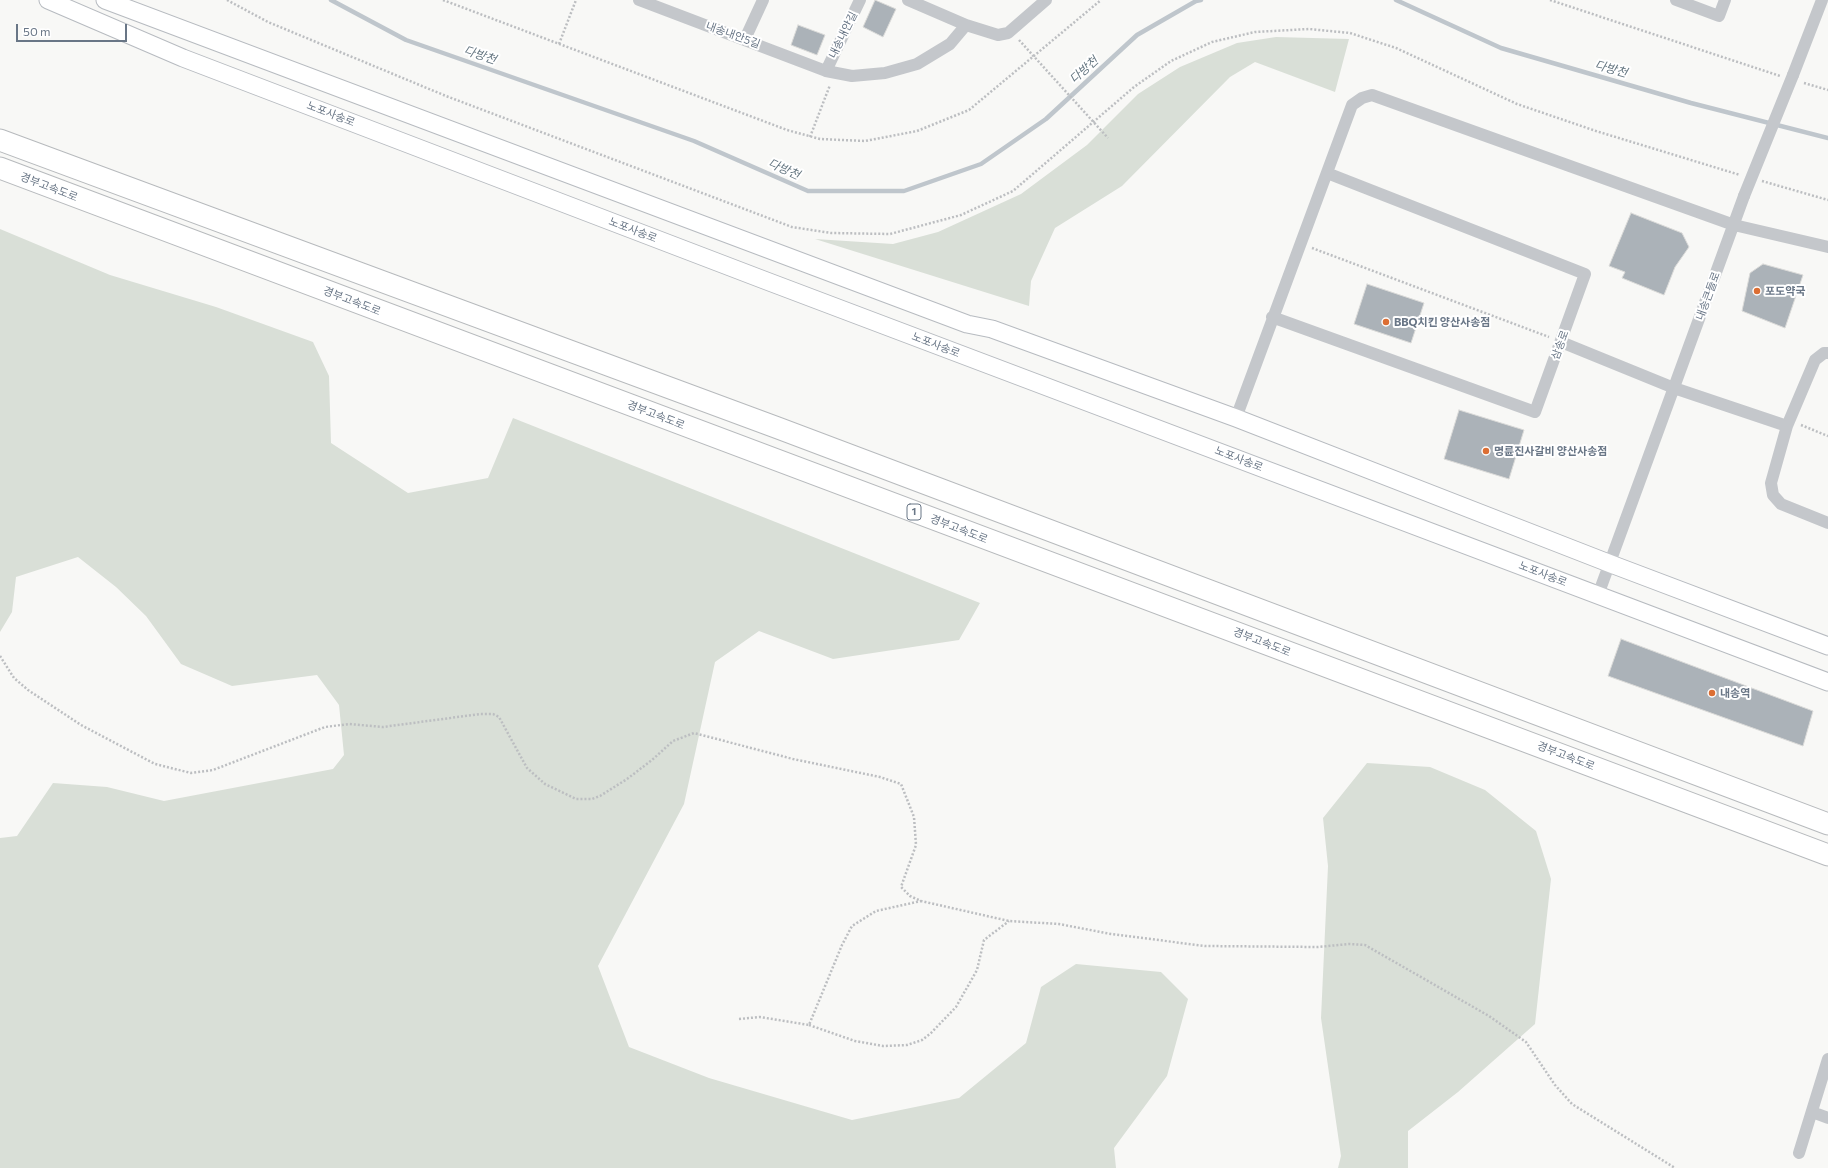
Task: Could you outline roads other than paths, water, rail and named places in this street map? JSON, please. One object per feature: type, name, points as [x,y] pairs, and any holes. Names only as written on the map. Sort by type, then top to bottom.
[{"type":"highway","points":[[0,133],[70,166]]},
{"type":"highway","points":[[0,140],[786,431],[1828,824]]},
{"type":"highway","name":"경부고속도로","points":[[0,168],[1828,855]]},
{"type":"main road","name":"노포사송로","points":[[48,0],[183,58],[1828,682]]},
{"type":"main road","points":[[105,0],[967,324],[992,329],[1236,418],[1611,564],[1828,646]]},
{"type":"street","name":"내송내안5길","points":[[639,0],[666,5],[746,39],[831,72],[852,76],[885,73],[917,64],[950,44],[966,25]]},
{"type":"street","points":[[746,39],[763,0]]},
{"type":"street","name":"내송내안길","points":[[831,72],[860,0]]},
{"type":"street","points":[[908,0],[966,25],[998,35],[1011,31],[1046,0]]},
{"type":"street","points":[[1676,0],[1719,16],[1725,0]]},
{"type":"street","name":"내송큰들로","points":[[1598,595],[1611,564],[1744,196],[1793,78],[1822,0]]},
{"type":"street","points":[[1236,418],[1272,317],[1352,105],[1362,98],[1372,95],[1734,225],[1828,247]]},
{"type":"street","name":"삼송로","points":[[1272,317],[1535,412],[1585,274],[1327,173]]},
{"type":"street","points":[[1561,342],[1674,388],[1788,424]]},
{"type":"street","points":[[1828,353],[1824,353],[1815,360],[1788,424],[1771,483],[1773,495],[1781,504],[1828,523]]},
{"type":"street","points":[[1799,1153],[1828,1059]]},
{"type":"street","points":[[1812,1112],[1828,1118]]},
{"type":"waterway","name":"다방천","points":[[331,0],[406,40],[694,141],[808,191],[904,191],[981,164],[1046,119],[1137,35],[1196,1],[1201,0]]},
{"type":"waterway","name":"다방천","points":[[1396,0],[1501,48],[1691,103],[1828,138]]},
{"type":"place","name":"포도약국","points":[[1757,291]]},
{"type":"place","name":"BBQ치킨 양산사송점","points":[[1386,322]]},
{"type":"place","name":"명륜진사갈비 양산사송점","points":[[1486,451]]},
{"type":"place","name":"내송역","points":[[1712,693]]}]
